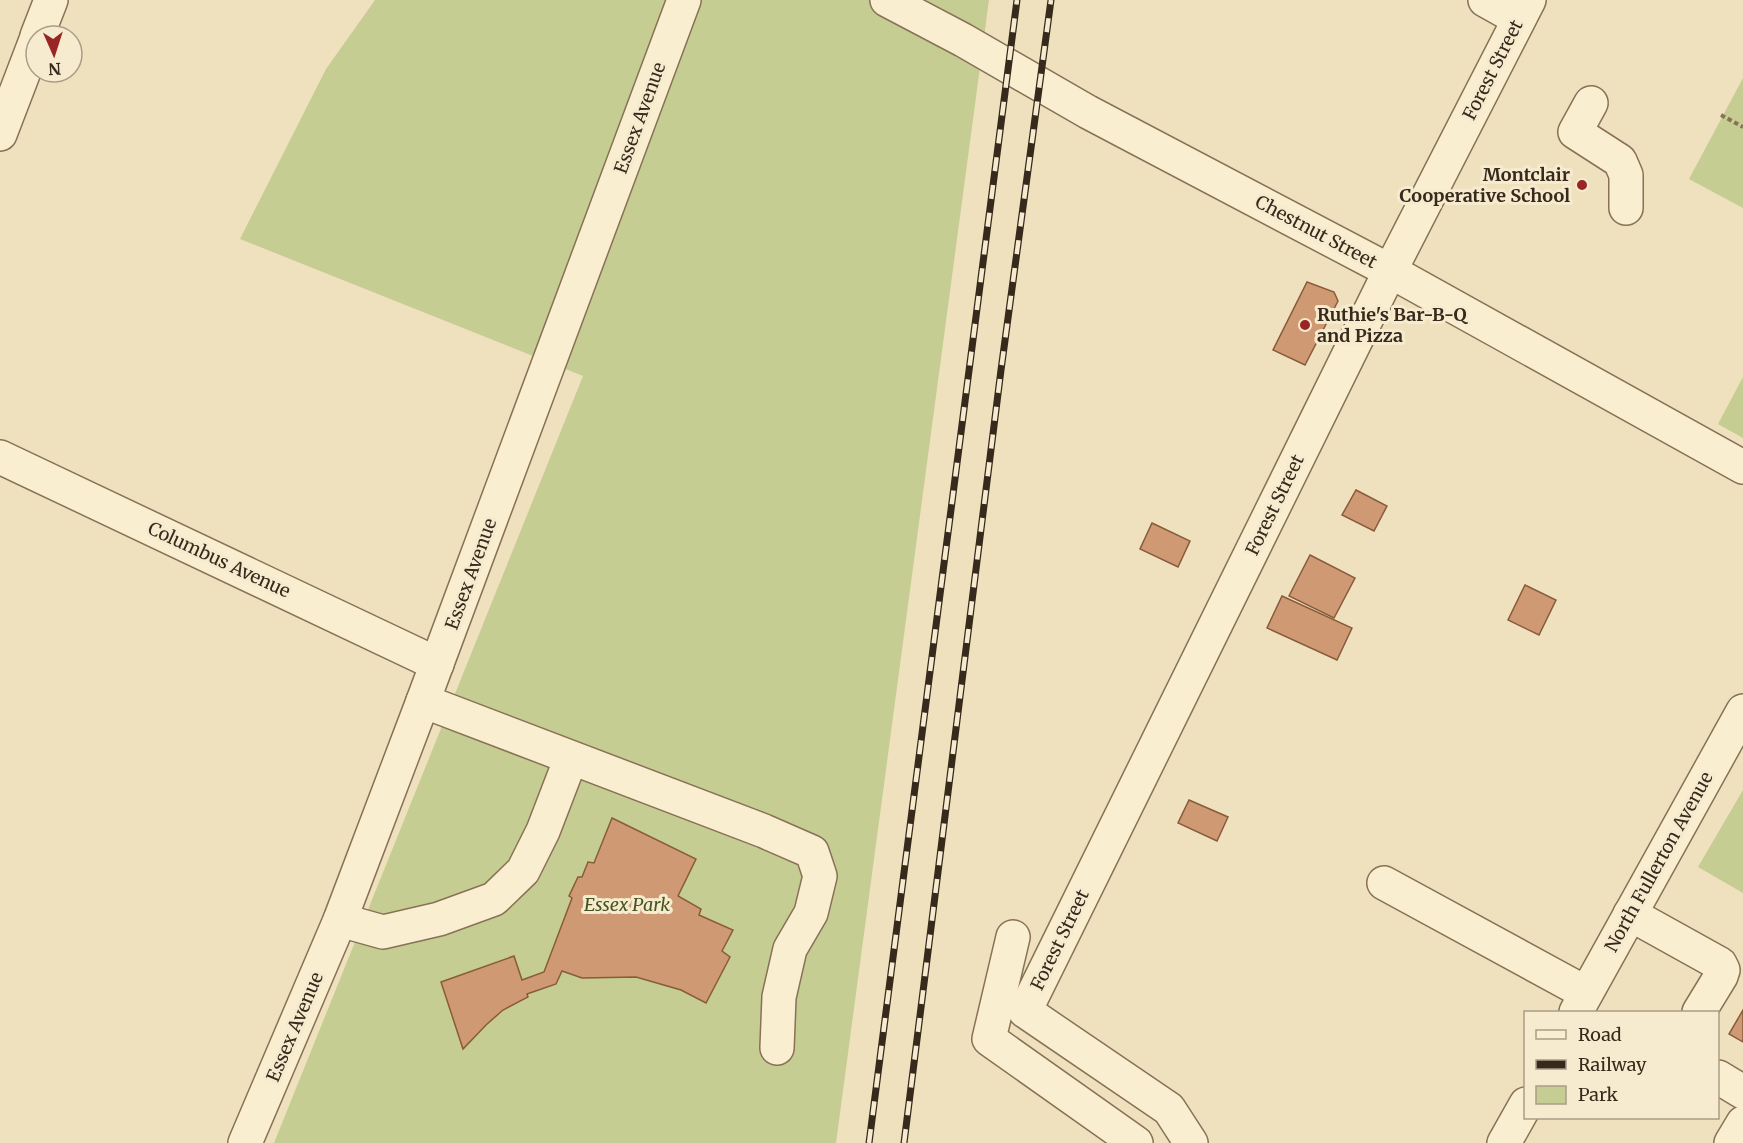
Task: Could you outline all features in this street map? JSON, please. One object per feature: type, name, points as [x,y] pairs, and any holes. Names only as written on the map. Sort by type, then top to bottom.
[{"type":"street","points":[[42,24],[51,0]]},
{"type":"street","name":"Essex Avenue","points":[[245,1143],[340,920],[684,0]]},
{"type":"street","name":"Chestnut Street","points":[[887,0],[963,40],[1088,112],[1390,271],[1743,467]]},
{"type":"street","points":[[1485,0],[1524,9]]},
{"type":"street","name":"Forest Street","points":[[1191,1143],[1169,1109],[1025,1011],[1390,271],[1524,9]]},
{"type":"street","points":[[0,134],[24,72]]},
{"type":"street","points":[[1592,103],[1575,132],[1620,161],[1626,176],[1626,208]]},
{"type":"street","name":"Columbus Avenue","points":[[0,457],[437,664]]},
{"type":"street","points":[[423,701],[764,831],[812,852],[820,876],[811,913],[790,949],[779,997],[777,1048]]},
{"type":"street","name":"North Fullerton Avenue","points":[[1581,1003],[1743,711]]},
{"type":"street","points":[[340,920],[383,932],[439,919],[494,899],[523,872],[543,831],[571,758]]},
{"type":"street","points":[[1384,883],[1581,1003]]},
{"type":"street","points":[[1630,914],[1720,964],[1723,970],[1721,976],[1701,1011]]},
{"type":"street","points":[[1013,937],[989,1039],[1136,1143]]},
{"type":"street","points":[[1719,1078],[1743,1092]]},
{"type":"street","points":[[1504,1143],[1524,1108]]},
{"type":"street","points":[[1731,1143],[1743,1123]]},
{"type":"path","points":[[1721,115],[1743,127]]},
{"type":"green space","name":"Essex Park","points":[[375,0],[989,0],[836,1143],[274,1143],[583,376],[240,239],[326,69]]},
{"type":"green space","points":[[1743,78],[1743,208],[1689,179]]},
{"type":"green space","points":[[1743,377],[1743,438],[1718,424]]},
{"type":"green space","points":[[1743,790],[1743,893],[1698,867]]},
{"type":"building","name":"Ruthie's Bar-B-Q and Pizza","points":[[1307,282],[1334,292],[1338,301],[1305,365],[1273,350]]},
{"type":"building","points":[[1356,490],[1387,506],[1374,531],[1342,515]]},
{"type":"building","points":[[1152,523],[1190,541],[1178,567],[1140,549]]},
{"type":"building","points":[[1310,555],[1355,578],[1334,618],[1289,596]]},
{"type":"building","points":[[1525,585],[1556,600],[1539,635],[1508,620]]},
{"type":"building","points":[[1282,596],[1352,628],[1337,660],[1267,628]]},
{"type":"building","points":[[1189,800],[1228,817],[1217,841],[1178,823]]},
{"type":"building","points":[[612,818],[696,859],[678,896],[701,909],[699,915],[733,930],[722,951],[730,957],[706,1003],[681,990],[636,977],[582,978],[562,971],[556,984],[527,994],[528,997],[503,1010],[463,1049],[441,982],[514,956],[522,980],[544,972],[572,898],[569,896],[578,877],[582,877],[588,862],[594,863]]},
{"type":"building","points":[[1743,1010],[1743,1042],[1729,1034]]},
{"type":"railway","points":[[869,1143],[1017,0]]},
{"type":"railway","points":[[904,1143],[1001,370],[1051,0]]},
{"type":"place","name":"Montclair Cooperative School","points":[[1582,185]]},
{"type":"place","name":"Ruthie's Bar-B-Q and Pizza","points":[[1305,325]]}]
